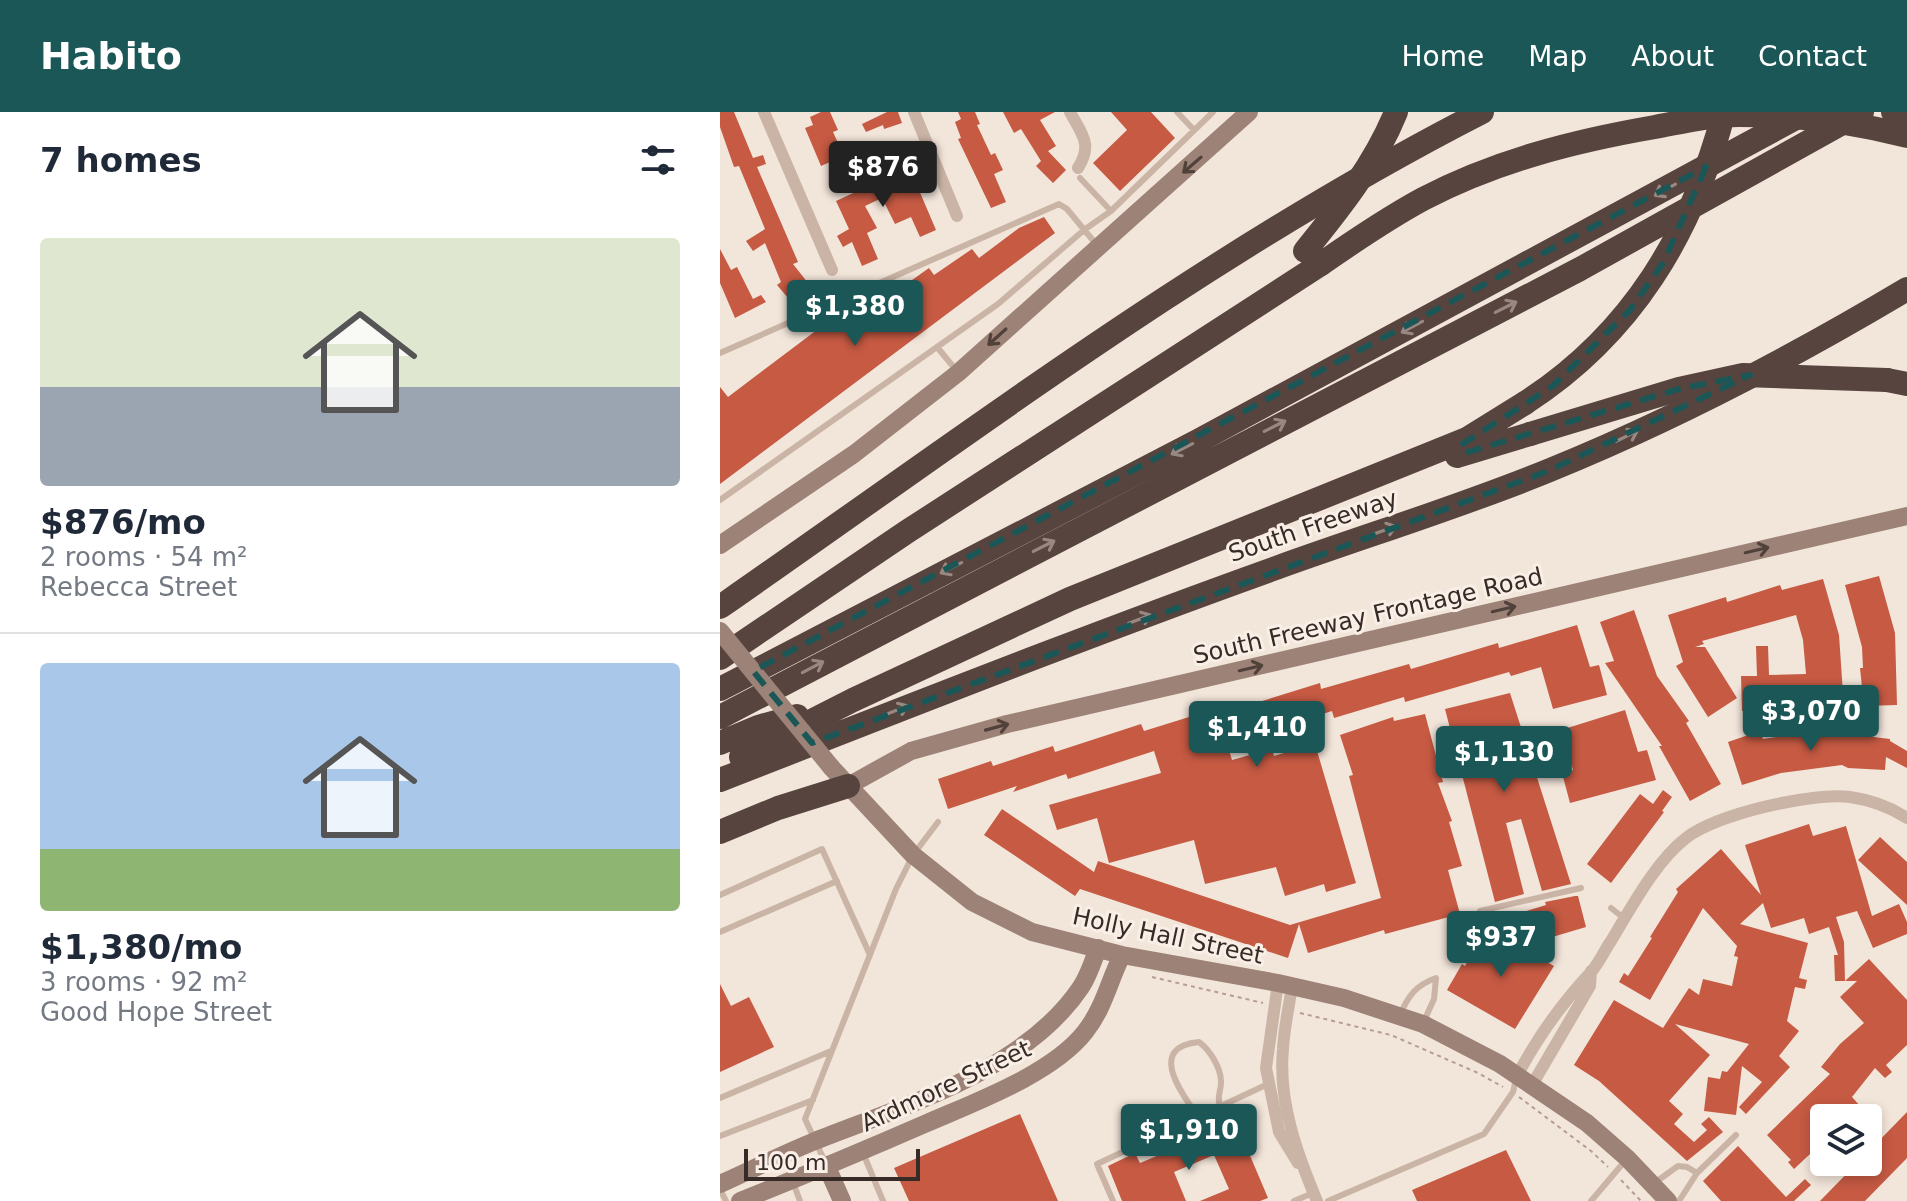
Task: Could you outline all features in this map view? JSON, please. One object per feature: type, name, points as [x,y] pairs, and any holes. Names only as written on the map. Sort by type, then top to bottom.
[{"type":"highway","points":[[1313,257],[1385,140],[1396,112]]},
{"type":"highway","points":[[720,607],[1199,274],[1482,112]]},
{"type":"highway","points":[[720,767],[853,700],[1070,599],[1467,439],[1553,386],[1592,351],[1630,310],[1663,263],[1686,221],[1724,112]]},
{"type":"highway","points":[[720,689],[1225,426],[1807,112]]},
{"type":"highway","points":[[720,717],[1580,269],[1862,112]]},
{"type":"highway","points":[[1893,112],[1907,127]]},
{"type":"highway","points":[[720,658],[1268,296],[1313,257],[1452,186],[1513,161],[1598,137],[1708,117],[1739,115],[1857,123],[1907,136]]},
{"type":"highway","name":"South Freeway","points":[[720,780],[954,687],[1548,471],[1825,338],[1907,289]]},
{"type":"highway","points":[[1333,494],[1679,389],[1743,375],[1897,382]]},
{"type":"highway","points":[[720,639],[908,531]]},
{"type":"highway","points":[[720,743],[758,727],[853,700]]},
{"type":"highway","points":[[720,832],[778,808],[848,786]]},
{"type":"street","points":[[764,112],[832,270]]},
{"type":"street","points":[[914,112],[957,216]]},
{"type":"street","points":[[1070,112],[1087,145],[1087,154],[1079,173]]},
{"type":"street","points":[[720,545],[854,454],[958,373],[1249,112]]},
{"type":"street","name":"South Freeway Frontage Road","points":[[848,786],[911,751],[1007,724],[1907,516]]},
{"type":"street","name":"Holly Hall Street","points":[[720,631],[848,786],[913,855],[972,902],[1032,932],[1122,955],[1344,998],[1423,1024],[1480,1052],[1520,1084],[1587,1123],[1627,1158],[1668,1201]]},
{"type":"street","points":[[1520,1084],[1564,1001],[1591,971],[1665,859],[1685,839],[1707,824],[1790,802],[1829,796],[1873,802],[1907,818]]},
{"type":"street","name":"Ardmore Street","points":[[720,1186],[815,1141],[858,1126],[995,1065],[1038,1035],[1061,1013],[1083,985],[1098,948]]},
{"type":"street","name":"Ardmore Street","points":[[740,1201],[760,1197],[1006,1087],[1054,1061],[1084,1033],[1107,995],[1122,955]]},
{"type":"street","points":[[1520,1084],[1584,997],[1590,986],[1591,971]]},
{"type":"street","points":[[1285,985],[1274,1006],[1266,1068],[1279,1132],[1316,1197]]},
{"type":"street","points":[[1285,985],[1288,1010],[1282,1051],[1284,1104],[1308,1180]]},
{"type":"street","points":[[995,1065],[1006,1087]]},
{"type":"street","points":[[827,1167],[836,1199]]},
{"type":"lane","points":[[1177,112],[1194,130]]},
{"type":"lane","points":[[720,500],[998,304],[1084,230],[1111,211],[1213,112]]},
{"type":"lane","points":[[1079,173],[1111,211]]},
{"type":"lane","points":[[720,353],[1059,204],[1067,209],[1099,247]]},
{"type":"lane","points":[[937,347],[958,373]]},
{"type":"lane","points":[[827,1167],[805,1119],[896,889],[913,855],[938,822]]},
{"type":"lane","points":[[720,895],[822,849],[870,955]]},
{"type":"lane","points":[[720,932],[837,881]]},
{"type":"lane","points":[[1480,911],[1581,888]]},
{"type":"lane","points":[[1611,908],[1625,919]]},
{"type":"lane","points":[[1400,1017],[1414,990],[1423,982],[1436,978],[1434,999],[1423,1024]]},
{"type":"lane","points":[[1199,1118],[1172,1069],[1170,1058],[1173,1052],[1199,1042],[1207,1049],[1221,1076],[1220,1106]]},
{"type":"lane","points":[[720,1098],[832,1051]]},
{"type":"lane","points":[[1113,1201],[1097,1164],[1269,1084]]},
{"type":"lane","points":[[1328,1201],[1484,1134],[1520,1084]]},
{"type":"lane","points":[[720,1136],[813,1100]]},
{"type":"lane","points":[[1679,1201],[1697,1173],[1736,1135]]},
{"type":"lane","points":[[863,1151],[883,1201]]},
{"type":"lane","points":[[1591,1201],[1616,1175],[1627,1158]]},
{"type":"lane","points":[[1653,1185],[1678,1166],[1697,1173]]},
{"type":"lane","points":[[792,1181],[800,1201]]},
{"type":"lane","points":[[720,1186],[726,1201]]},
{"type":"lane","points":[[1294,1201],[1316,1197]]},
{"type":"path","points":[[1146,975],[1274,1006]]},
{"type":"path","points":[[1288,1010],[1391,1035],[1478,1073],[1520,1084],[1641,1201]]},
{"type":"highlighted area","points":[[1706,167],[1663,263],[1630,310],[1553,386],[1461,445],[1465,453],[1679,389],[1750,375],[1548,471],[812,743],[753,671]]},
{"type":"building","points":[[720,112],[734,112],[753,158],[763,155],[766,164],[757,167],[798,262],[793,264],[808,283],[788,298],[777,285],[781,282],[765,243],[753,251],[746,241],[765,229],[739,166],[734,167],[720,127]]},
{"type":"building","points":[[830,112],[838,130],[833,132],[844,156],[821,166],[805,128],[813,125],[810,117]]},
{"type":"building","points":[[887,112],[898,112],[902,123],[884,129],[883,125],[866,132],[862,124]]},
{"type":"building","points":[[958,112],[975,112],[980,124],[977,125],[991,155],[995,153],[1003,170],[994,174],[1006,202],[991,208],[958,139],[961,138],[955,122],[961,119]]},
{"type":"building","points":[[1003,112],[1055,112],[1040,120],[1056,146],[1048,151],[1066,170],[1053,183],[1036,166],[1041,161],[1021,129],[1014,133]]},
{"type":"building","points":[[1111,112],[1151,112],[1175,138],[1120,191],[1093,163],[1127,130]]},
{"type":"building","points":[[907,162],[936,230],[920,237],[911,217],[895,224],[882,198],[865,206],[877,228],[867,233],[878,259],[862,266],[852,242],[843,247],[837,236],[849,229],[836,201],[877,182],[874,176]]},
{"type":"building","points":[[1044,217],[1055,233],[720,484],[720,387],[728,397],[858,299],[883,288],[885,291],[894,284],[898,290],[929,268],[934,275],[972,249],[979,258],[1019,228]]},
{"type":"building","points":[[720,249],[731,270],[737,267],[753,299],[761,295],[766,302],[735,318],[720,283]]},
{"type":"building","points":[[1879,576],[1895,633],[1897,705],[1864,706],[1860,668],[1863,668],[1862,647],[1845,585]]},
{"type":"building","points":[[1823,579],[1839,635],[1844,708],[1742,711],[1741,676],[1757,676],[1756,646],[1768,646],[1769,675],[1806,674],[1803,640],[1796,615],[1702,641],[1704,644],[1695,647],[1705,647],[1737,698],[1708,717],[1676,666],[1683,662],[1668,615],[1726,597],[1727,602],[1780,585],[1782,590]]},
{"type":"building","points":[[1634,610],[1657,676],[1689,721],[1686,723],[1721,784],[1690,801],[1659,746],[1662,746],[1605,663],[1614,661],[1600,622]]},
{"type":"building","points":[[1577,625],[1590,667],[1599,665],[1607,695],[1553,709],[1541,667],[1511,676],[1509,672],[1405,702],[1404,697],[1334,718],[1332,711],[1267,732],[1274,756],[1315,744],[1356,883],[1326,892],[1324,884],[1285,896],[1276,867],[1205,884],[1194,840],[1109,863],[1097,818],[1057,830],[1049,805],[1161,773],[1154,751],[1068,779],[1066,774],[1013,792],[1017,786],[948,809],[938,779],[991,761],[993,766],[1053,746],[1055,752],[1141,724],[1144,731],[1231,704],[1233,710],[1320,683],[1321,689],[1409,664],[1411,669],[1498,643],[1499,648]],"holes":[[[1243,732],[1250,755],[1232,760],[1225,737]]]},
{"type":"building","points":[[1510,693],[1571,884],[1542,891],[1521,819],[1506,823],[1524,894],[1495,902],[1445,709]]},
{"type":"building","points":[[1625,710],[1638,752],[1647,750],[1656,780],[1570,803],[1562,773],[1573,770],[1561,730]]},
{"type":"building","points":[[1425,714],[1443,782],[1438,783],[1452,821],[1449,822],[1462,866],[1448,870],[1460,914],[1385,934],[1384,930],[1308,953],[1299,924],[1288,958],[1080,889],[1075,896],[984,835],[1002,809],[1094,872],[1098,861],[1290,925],[1381,898],[1349,776],[1353,775],[1340,735],[1393,717],[1394,721]]},
{"type":"building","points":[[1833,729],[1833,732],[1890,739],[1907,751],[1907,768],[1886,757],[1885,770],[1842,765],[1781,773],[1742,785],[1728,742],[1760,731],[1763,739]]},
{"type":"building","points":[[1663,790],[1672,797],[1664,812],[1611,883],[1587,864],[1640,794],[1653,804]]},
{"type":"building","points":[[1809,824],[1813,836],[1846,826],[1872,916],[1899,904],[1907,922],[1907,934],[1873,948],[1857,911],[1836,917],[1844,942],[1845,981],[1835,981],[1834,955],[1838,955],[1829,927],[1809,934],[1804,918],[1771,928],[1763,903],[1740,924],[1808,943],[1799,978],[1807,980],[1805,989],[1795,987],[1787,1021],[1799,1031],[1779,1056],[1790,1067],[1746,1114],[1739,1107],[1762,1082],[1742,1066],[1736,1115],[1704,1111],[1708,1077],[1720,1079],[1722,1071],[1727,1072],[1749,1044],[1675,1024],[1710,1055],[1669,1101],[1683,1114],[1674,1124],[1694,1142],[1707,1130],[1701,1124],[1709,1117],[1723,1132],[1687,1161],[1599,1081],[1574,1065],[1614,1000],[1663,1028],[1689,988],[1699,995],[1703,979],[1732,986],[1737,946],[1703,908],[1650,1000],[1619,982],[1624,973],[1628,976],[1652,938],[1678,892],[1676,889],[1721,849],[1761,895],[1745,845]]},
{"type":"building","points":[[1880,837],[1907,862],[1907,905],[1858,860]]},
{"type":"building","points":[[1578,896],[1586,927],[1532,943],[1523,912],[1546,905],[1545,902]]},
{"type":"building","points":[[1486,928],[1554,966],[1515,1029],[1447,990],[1462,964],[1465,966]]},
{"type":"building","points":[[1869,959],[1907,1000],[1907,1045],[1886,1065],[1892,1072],[1885,1078],[1875,1068],[1852,1097],[1858,1104],[1810,1104],[1810,1154],[1794,1169],[1788,1162],[1791,1160],[1767,1135],[1830,1074],[1821,1067],[1840,1044],[1864,1023],[1840,997],[1857,981],[1845,981]]},
{"type":"building","points":[[720,984],[731,1006],[749,997],[774,1047],[720,1072]]},
{"type":"building","points":[[1907,1112],[1907,1158],[1865,1201],[1820,1201],[1844,1176],[1882,1176],[1882,1138]]},
{"type":"building","points":[[1020,1114],[1058,1201],[909,1201],[894,1168]]},
{"type":"building","points":[[1240,1132],[1268,1198],[1260,1201],[1200,1201],[1229,1189],[1214,1155],[1174,1172],[1186,1201],[1122,1201],[1108,1166],[1135,1153],[1140,1163],[1207,1135],[1211,1145]]},
{"type":"building","points":[[1738,1146],[1786,1197],[1805,1179],[1811,1185],[1794,1201],[1721,1201],[1703,1181]]},
{"type":"building","points":[[1506,1150],[1531,1201],[1417,1201],[1412,1190]]}]
